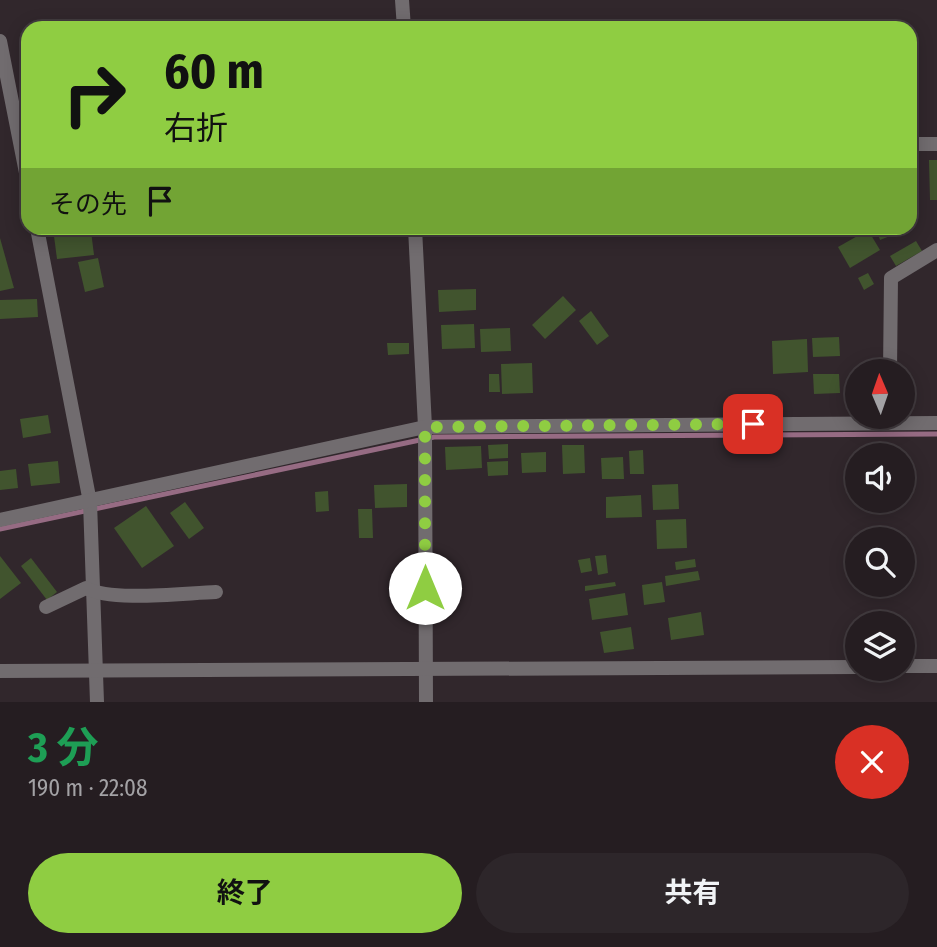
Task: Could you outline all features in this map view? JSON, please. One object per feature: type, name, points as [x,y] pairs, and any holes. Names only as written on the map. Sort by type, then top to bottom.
[{"type":"street","points":[[402,0],[404,21]]},
{"type":"street","points":[[0,41],[21,133]]},
{"type":"street","points":[[917,145],[937,144]]},
{"type":"street","points":[[38,235],[90,502],[97,702]]},
{"type":"street","points":[[415,235],[425,427],[426,702]]},
{"type":"street","points":[[890,359],[891,278],[937,250]]},
{"type":"street","points":[[0,520],[425,427],[845,421]]},
{"type":"street","points":[[915,422],[937,423]]},
{"type":"street","points":[[46,607],[86,588],[113,595],[216,592]]},
{"type":"street","points":[[915,666],[937,666]]},
{"type":"street","points":[[0,671],[845,667]]},
{"type":"building","points":[[929,160],[937,160],[937,200],[930,200]]},
{"type":"building","points":[[92,235],[94,255],[57,259],[54,236]]},
{"type":"building","points":[[859,235],[871,235],[880,250],[850,268],[838,247]]},
{"type":"building","points":[[878,235],[892,235],[880,240]]},
{"type":"building","points":[[0,238],[14,288],[0,291]]},
{"type":"building","points":[[916,241],[922,251],[896,266],[890,256]]},
{"type":"building","points":[[98,258],[104,287],[85,292],[78,262]]},
{"type":"building","points":[[868,273],[874,284],[864,290],[858,278]]},
{"type":"building","points":[[476,289],[476,310],[439,312],[438,290]]},
{"type":"building","points":[[563,296],[576,310],[545,339],[532,325]]},
{"type":"building","points":[[37,299],[38,317],[0,319],[0,300]]},
{"type":"building","points":[[591,311],[609,336],[597,345],[579,321]]},
{"type":"building","points":[[474,324],[475,348],[442,349],[441,325]]},
{"type":"building","points":[[510,328],[511,351],[481,352],[480,329]]},
{"type":"building","points":[[839,337],[840,356],[813,357],[812,338]]},
{"type":"building","points":[[807,339],[808,372],[773,374],[772,341]]},
{"type":"building","points":[[387,343],[409,343],[409,354],[388,355]]},
{"type":"building","points":[[532,363],[533,393],[502,394],[501,364]]},
{"type":"building","points":[[489,374],[499,374],[500,392],[489,392]]},
{"type":"building","points":[[813,374],[839,374],[840,393],[814,394]]},
{"type":"building","points":[[48,415],[51,433],[23,438],[20,419]]},
{"type":"building","points":[[508,444],[508,458],[489,459],[488,445]]},
{"type":"building","points":[[562,445],[584,445],[585,473],[563,474]]},
{"type":"building","points":[[481,446],[482,468],[446,470],[445,447]]},
{"type":"building","points":[[643,450],[644,474],[630,474],[629,451]]},
{"type":"building","points":[[546,452],[546,472],[522,473],[521,453]]},
{"type":"building","points":[[623,457],[624,479],[602,479],[601,458]]},
{"type":"building","points":[[58,461],[60,483],[31,486],[28,464]]},
{"type":"building","points":[[508,461],[508,475],[488,476],[487,462]]},
{"type":"building","points":[[16,469],[18,488],[0,490],[0,471]]},
{"type":"building","points":[[407,484],[407,507],[375,508],[374,485]]},
{"type":"building","points":[[678,484],[679,509],[653,510],[652,485]]},
{"type":"building","points":[[328,491],[329,511],[316,512],[315,492]]},
{"type":"building","points":[[641,495],[642,517],[606,518],[606,497]]},
{"type":"building","points":[[185,502],[204,528],[189,539],[170,513]]},
{"type":"building","points":[[146,506],[174,546],[142,568],[114,528]]},
{"type":"building","points":[[358,509],[372,509],[373,538],[359,538]]},
{"type":"building","points":[[686,519],[687,548],[657,549],[656,520]]},
{"type":"building","points":[[606,555],[608,573],[598,575],[595,556]]},
{"type":"building","points":[[0,556],[21,583],[0,599]]},
{"type":"building","points":[[31,558],[57,592],[47,600],[21,566]]},
{"type":"building","points":[[590,558],[592,571],[581,573],[578,560]]},
{"type":"building","points":[[695,559],[696,567],[676,570],[675,562]]},
{"type":"building","points":[[698,571],[700,580],[666,586],[665,576]]},
{"type":"building","points":[[615,582],[616,586],[585,591],[585,586]]},
{"type":"building","points":[[662,582],[665,602],[644,605],[642,585]]},
{"type":"building","points":[[625,593],[628,615],[592,620],[589,599]]},
{"type":"building","points":[[701,612],[704,635],[671,640],[668,618]]},
{"type":"building","points":[[631,627],[634,649],[604,653],[600,632]]},
{"type":"waterway","points":[[0,529],[434,437],[937,434]]},
{"type":"route","points":[[425,588],[425,427],[753,424]]}]
